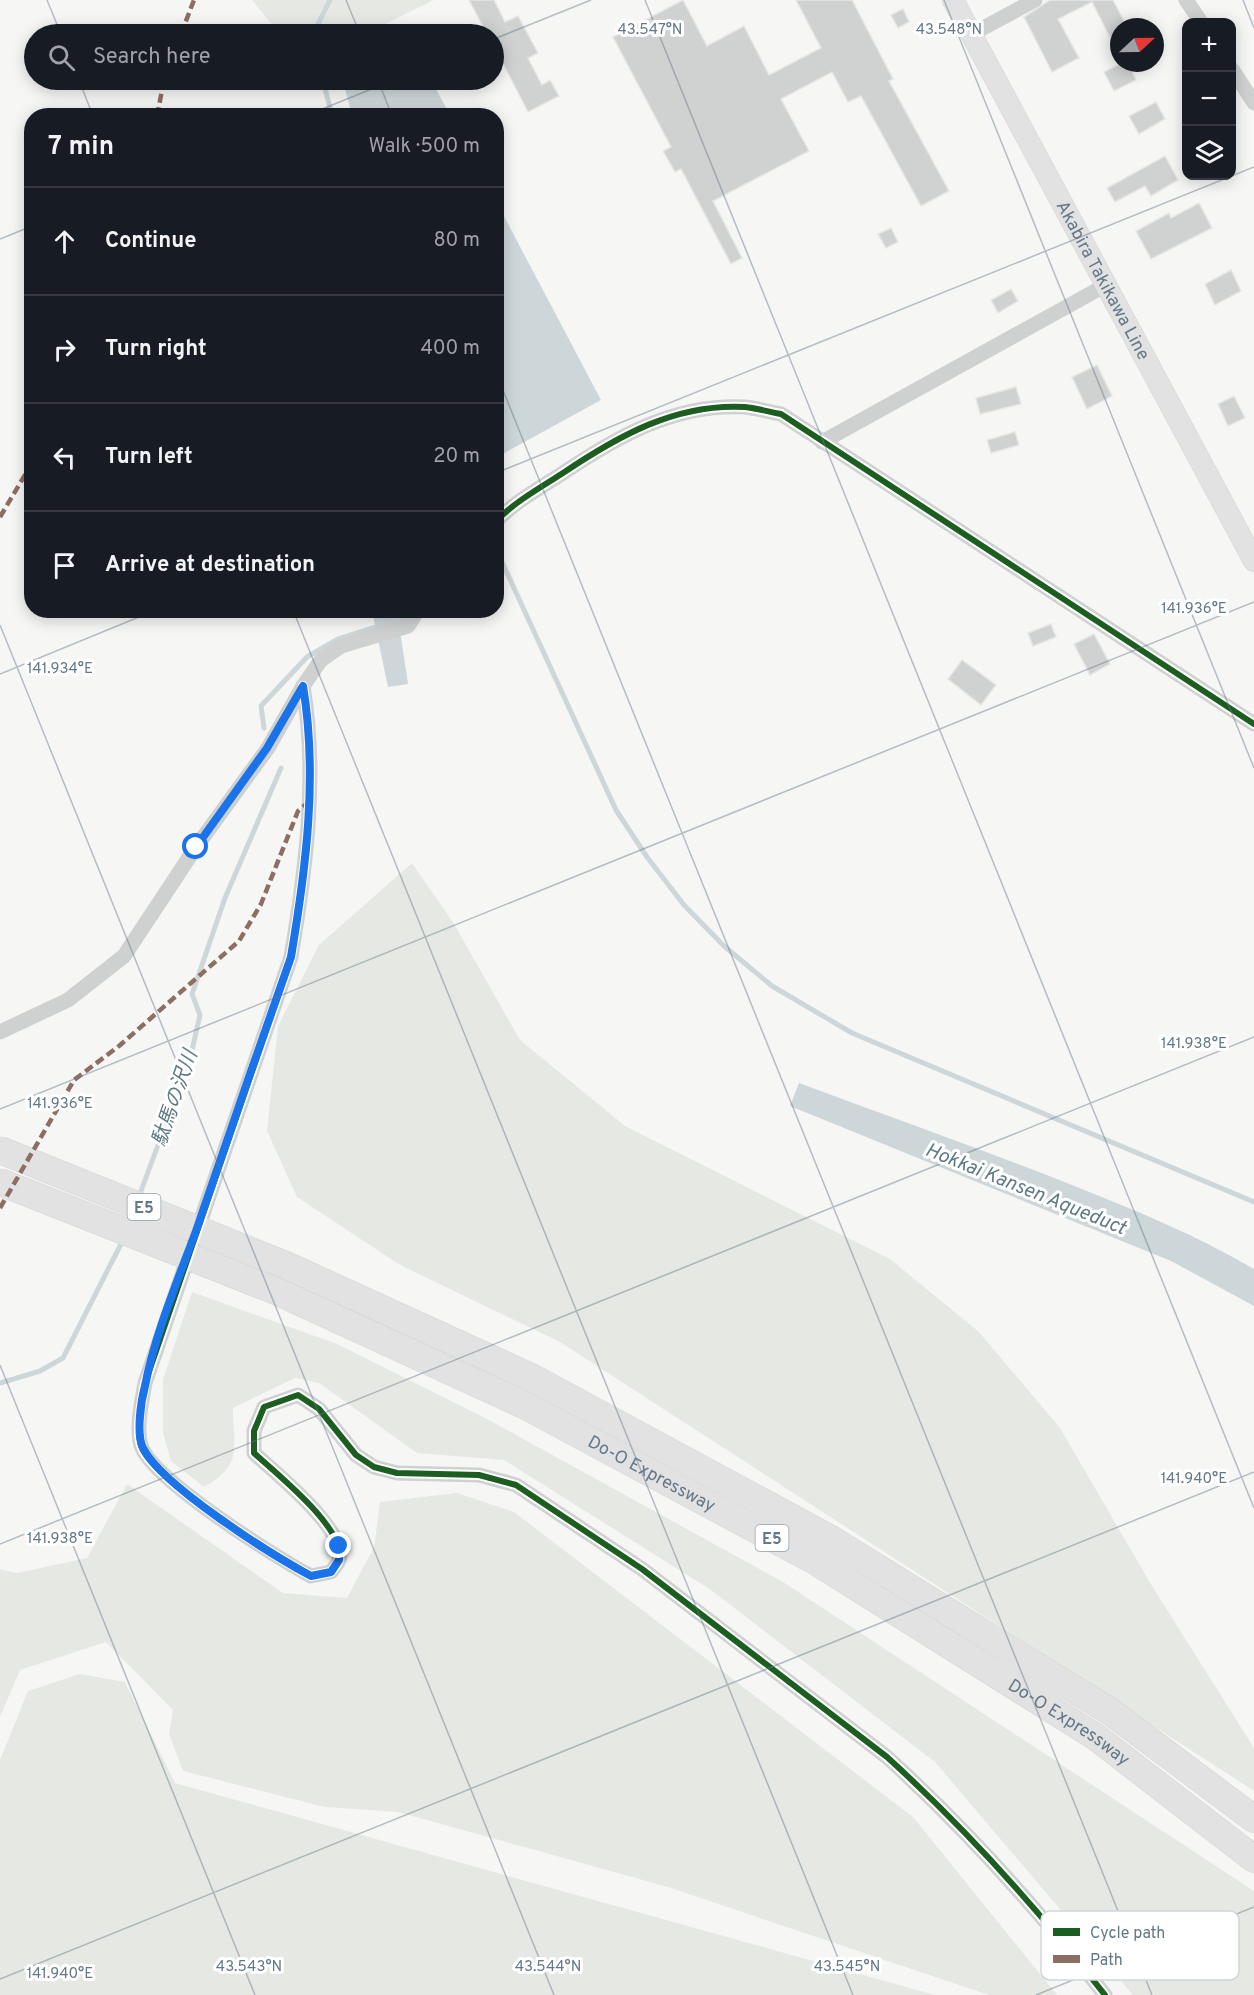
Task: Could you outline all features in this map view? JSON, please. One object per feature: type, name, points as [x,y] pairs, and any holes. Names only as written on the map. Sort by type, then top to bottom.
[{"type":"highway","name":"Do-O Expressway","points":[[0,1150],[288,1266],[533,1378],[829,1538],[1111,1712],[1251,1817]]},
{"type":"highway","name":"Do-O Expressway","points":[[0,1182],[276,1291],[524,1405],[815,1561],[1096,1737],[1244,1851]]},
{"type":"main road","name":"Akabira Takikawa Line","points":[[953,0],[1254,561]]},
{"type":"street","points":[[972,34],[1035,0]]},
{"type":"street","points":[[1186,0],[1198,18]]},
{"type":"street","points":[[1234,72],[1254,103]]},
{"type":"street","points":[[822,442],[1106,285]]},
{"type":"street","points":[[504,513],[622,436],[651,422],[697,410],[745,407],[781,414],[1254,724]]},
{"type":"street","points":[[0,1032],[68,1000],[124,956],[196,847],[267,748],[321,660],[341,646],[408,626],[413,618]]},
{"type":"street","points":[[303,686],[310,728],[309,802],[300,901],[291,957],[145,1383],[140,1412],[142,1447],[179,1488],[279,1559],[311,1576],[331,1572],[339,1560],[339,1546],[323,1519],[254,1453],[254,1431],[264,1407],[298,1395],[319,1408],[356,1455],[374,1467],[397,1473],[478,1475],[516,1485],[642,1569],[887,1757],[985,1854],[1041,1918]]},
{"type":"street","points":[[1093,1980],[1105,1995]]},
{"type":"shaded area","points":[[252,0],[434,0],[385,24],[272,24]]},
{"type":"shaded area","points":[[412,863],[454,924],[520,1040],[625,1126],[890,1259],[979,1332],[1060,1428],[1152,1586],[1254,1748],[1254,1791],[560,1342],[400,1265],[297,1197],[267,1131],[278,1026],[319,945]]},
{"type":"shaded area","points":[[192,1292],[337,1344],[487,1419],[783,1582],[1254,1891],[1254,1995],[1133,1995],[1120,1980],[1239,1980],[1239,1911],[1062,1911],[935,1762],[711,1590],[504,1460],[417,1453],[319,1383],[295,1378],[233,1408],[234,1454],[225,1471],[204,1487],[171,1461],[163,1433],[163,1380]]},
{"type":"shaded area","points":[[127,1484],[283,1593],[347,1598],[374,1547],[380,1502],[457,1493],[514,1512],[913,1817],[1041,1975],[1041,1980],[1045,1980],[1057,1995],[989,1995],[668,1887],[398,1812],[325,1807],[183,1771],[169,1734],[173,1710],[106,1642],[20,1670],[0,1717],[0,1569],[17,1573],[87,1558]]},
{"type":"shaded area","points":[[80,1674],[125,1682],[175,1783],[935,1995],[0,1995],[0,1760],[28,1691]]},
{"type":"water","points":[[345,90],[436,90],[446,108],[350,108]]},
{"type":"water","points":[[504,216],[601,400],[504,453]]},
{"type":"water","points":[[373,618],[398,618],[408,684],[388,687]]},
{"type":"water","name":"Hokkai Kansen Aqueduct","points":[[799,1083],[1072,1185],[1188,1234],[1254,1269],[1254,1306],[1171,1261],[790,1106]]},
{"type":"building","points":[[469,0],[494,0],[505,22],[518,16],[538,53],[528,58],[542,85],[550,80],[559,96],[528,112],[504,65],[504,24],[482,24]]},
{"type":"building","points":[[683,0],[707,46],[744,26],[769,75],[821,48],[796,0],[852,0],[893,79],[889,81],[949,191],[921,206],[861,96],[848,102],[832,72],[781,99],[809,151],[713,201],[742,258],[731,264],[681,169],[675,172],[663,151],[671,147],[613,37]]},
{"type":"building","points":[[1050,0],[1113,0],[1122,18],[1110,18],[1110,37],[1092,2],[1058,19],[1079,58],[1052,72],[1024,17]]},
{"type":"building","points":[[903,9],[909,22],[898,28],[891,15]]},
{"type":"building","points":[[1110,69],[1110,72],[1132,72],[1136,80],[1114,91],[1104,72]]},
{"type":"building","points":[[1156,102],[1165,119],[1139,134],[1129,116]]},
{"type":"building","points":[[1165,156],[1178,180],[1151,196],[1145,186],[1115,202],[1107,188]]},
{"type":"building","points":[[1199,203],[1212,228],[1151,259],[1136,231],[1169,213],[1171,218]]},
{"type":"building","points":[[891,228],[898,242],[886,248],[878,234]]},
{"type":"building","points":[[1231,270],[1241,291],[1215,305],[1205,284]]},
{"type":"building","points":[[1011,289],[1018,301],[998,313],[991,300]]},
{"type":"building","points":[[1097,365],[1112,396],[1087,409],[1072,377]]},
{"type":"building","points":[[1016,387],[1021,404],[980,414],[976,398]]},
{"type":"building","points":[[1234,396],[1245,418],[1228,426],[1218,404]]},
{"type":"building","points":[[1015,432],[1019,445],[991,453],[987,440]]},
{"type":"building","points":[[1051,624],[1056,637],[1033,646],[1028,633]]},
{"type":"building","points":[[1094,634],[1110,664],[1090,675],[1074,644]]},
{"type":"building","points":[[962,660],[996,685],[981,705],[948,679]]},
{"type":"waterway","name":"駄馬の沢川","points":[[318,24],[330,0]]},
{"type":"waterway","name":"駄馬の沢川","points":[[326,90],[330,108]]},
{"type":"waterway","points":[[504,566],[616,810],[647,857],[684,905],[724,946],[772,986],[852,1033],[1254,1202]]},
{"type":"waterway","name":"駄馬の沢川","points":[[264,728],[261,706],[307,657],[338,639],[405,618]]},
{"type":"waterway","name":"駄馬の沢川","points":[[138,1199],[190,1059],[200,1015],[192,994],[225,898],[281,768]]},
{"type":"waterway","name":"駄馬の沢川","points":[[0,1383],[40,1371],[63,1358],[124,1238]]},
{"type":"marked path","points":[[185,24],[194,0]]},
{"type":"marked path","points":[[159,108],[162,90]]},
{"type":"marked path","points":[[0,517],[24,476]]},
{"type":"marked path","points":[[0,1208],[74,1080],[119,1046],[239,941],[261,904],[298,811],[309,802]]},
{"type":"cycle path","points":[[504,514],[584,459],[627,435],[672,416],[720,407],[745,407],[781,414],[1254,724]]},
{"type":"cycle path","points":[[303,686],[310,754],[310,788],[305,856],[291,957],[145,1383],[139,1424],[142,1448],[170,1480],[219,1518],[311,1576],[331,1572],[339,1560],[339,1548],[332,1533],[307,1502],[254,1453],[254,1431],[264,1407],[298,1395],[319,1409],[356,1455],[374,1467],[397,1473],[479,1475],[516,1485],[642,1569],[887,1757],[946,1813],[1041,1917]]},
{"type":"cycle path","points":[[1093,1980],[1105,1995]]},
{"type":"route","points":[[196,847],[267,748],[303,686],[310,728],[309,802],[300,901],[291,957],[174,1294],[145,1383],[140,1412],[142,1447],[163,1473],[179,1488],[279,1559],[311,1576],[331,1572],[339,1560],[339,1546]]}]
